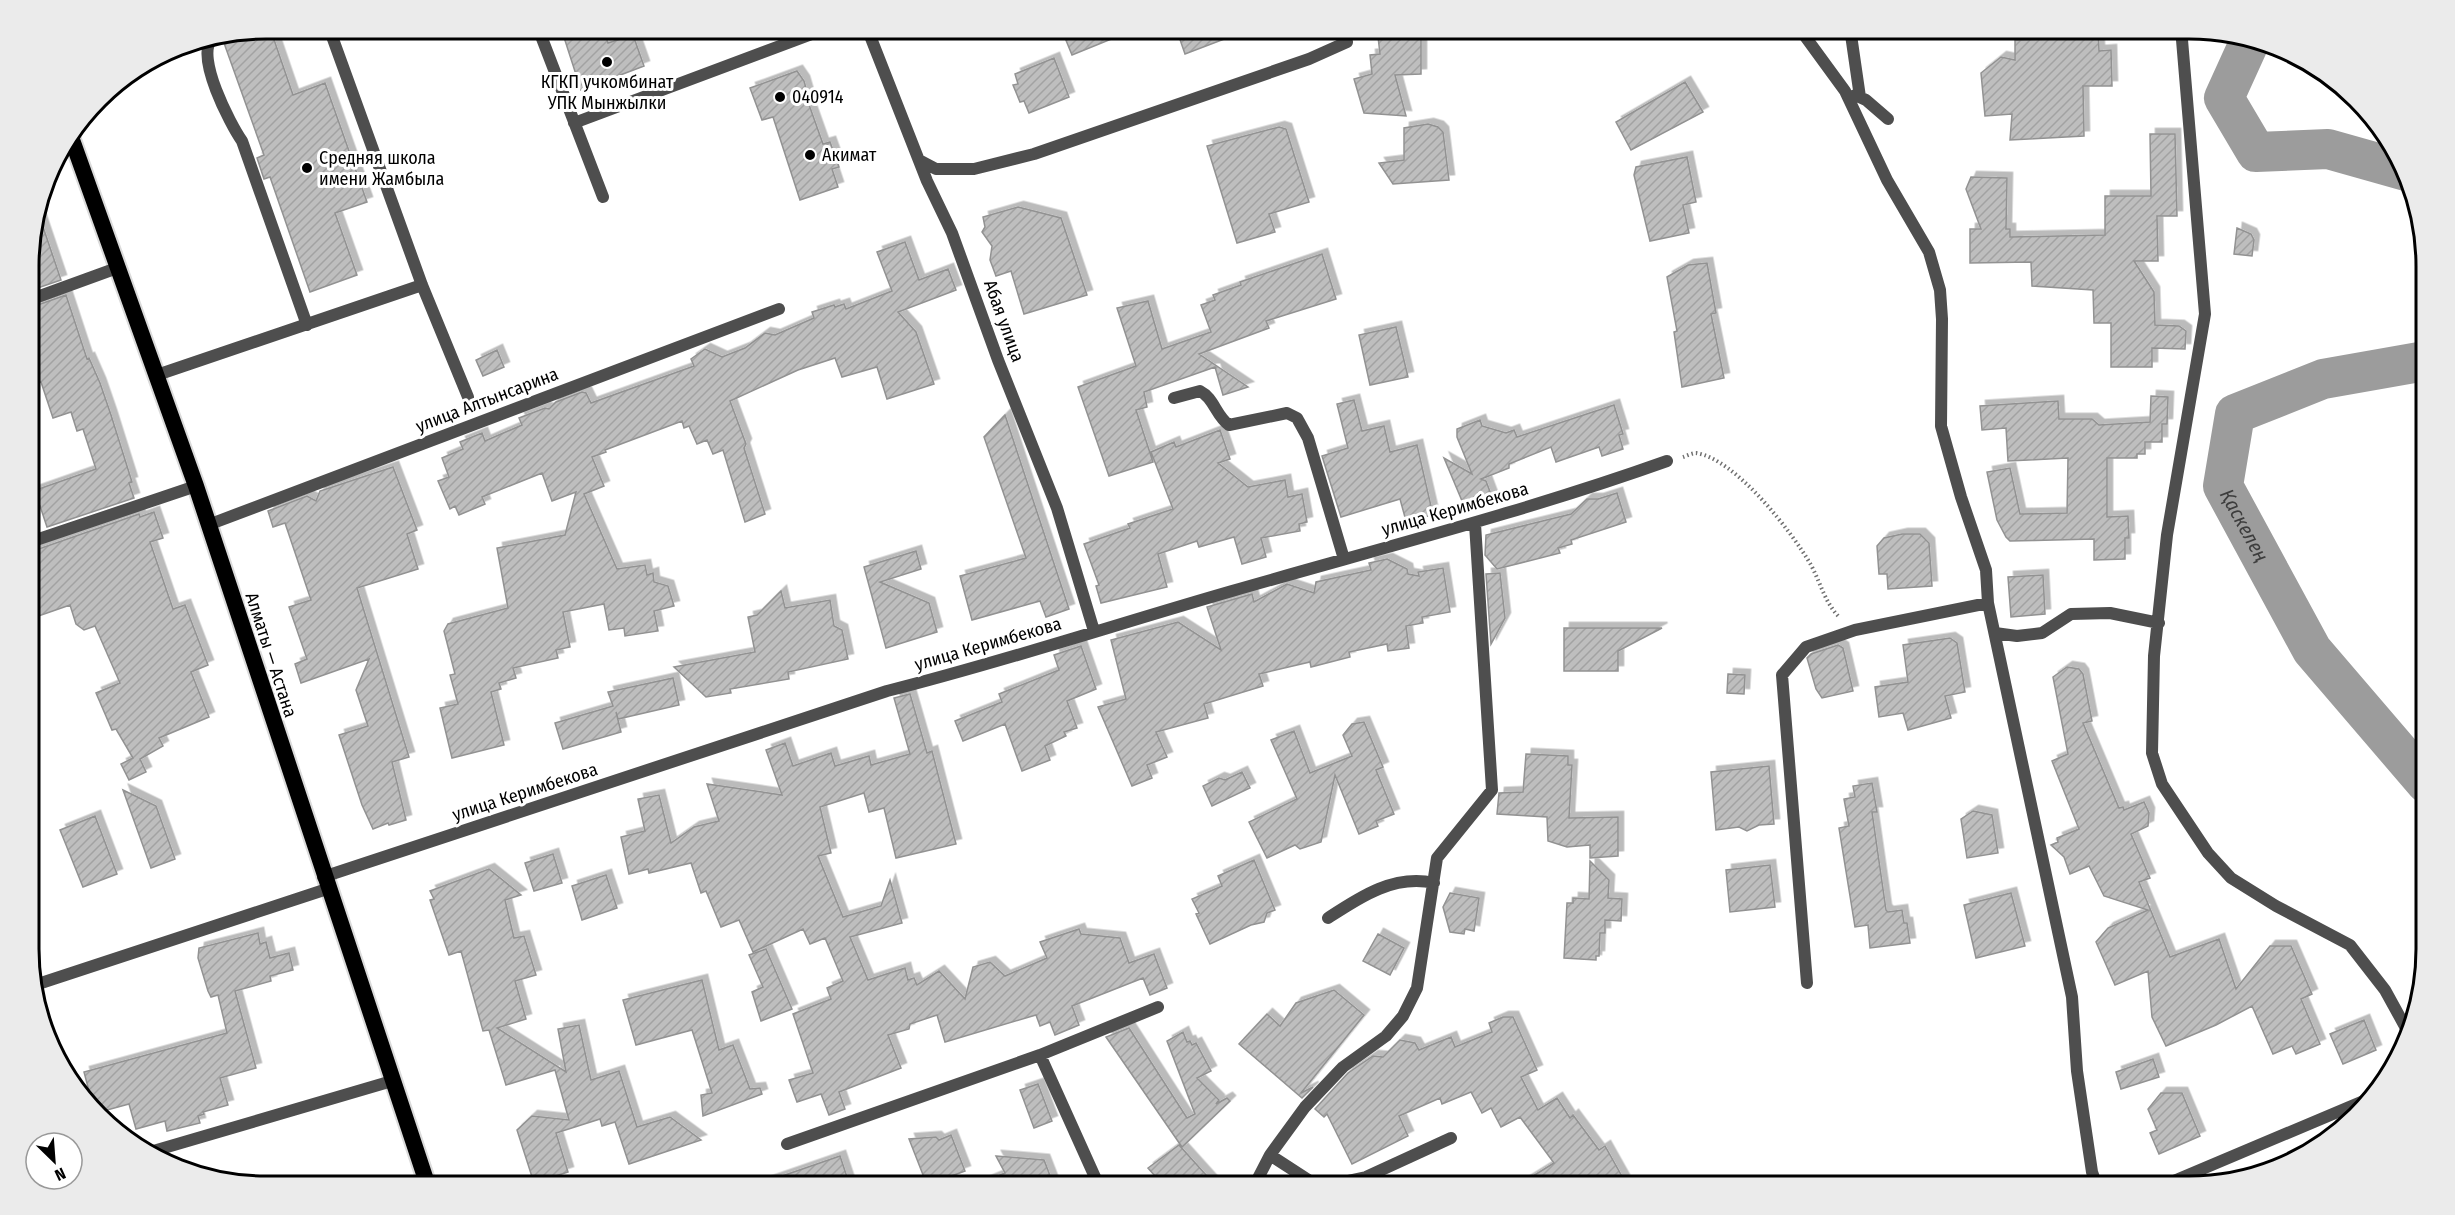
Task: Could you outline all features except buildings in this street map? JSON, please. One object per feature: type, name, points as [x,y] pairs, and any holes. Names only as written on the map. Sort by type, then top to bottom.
[{"type":"highway","name":"Алматы — Астана","points":[[74,145],[196,486],[325,883],[425,1176]]},
{"type":"street","points":[[333,39],[422,285],[468,397]]},
{"type":"street","points":[[541,39],[603,197]]},
{"type":"street","points":[[574,123],[786,39]]},
{"type":"street","name":"Абая улица","points":[[871,39],[919,160],[956,243],[998,360],[1057,508],[1094,631]]},
{"type":"street","points":[[1806,39],[1845,91],[1887,180],[1929,252],[1940,290],[1941,426],[1961,498],[1986,570],[1988,603],[2072,997],[2077,1071],[2093,1176]]},
{"type":"street","points":[[1852,39],[1860,97]]},
{"type":"street","points":[[2182,39],[2205,314],[2170,514],[2154,656],[2152,753],[2162,784],[2208,853],[2231,878],[2276,906],[2350,945],[2385,990],[2404,1023]]},
{"type":"street","points":[[919,160],[936,169],[974,169],[1034,154],[1309,59],[1347,42]]},
{"type":"street","points":[[206,48],[207,63],[233,128],[242,141],[307,325]]},
{"type":"street","points":[[1845,91],[1860,97],[1888,119]]},
{"type":"street","points":[[39,296],[117,268]]},
{"type":"street","points":[[157,375],[422,285]]},
{"type":"street","name":"улица Алтынсарина","points":[[208,525],[779,309]]},
{"type":"street","points":[[1174,398],[1200,391],[1210,398],[1220,416],[1229,425],[1287,413],[1298,418],[1308,438],[1344,559]]},
{"type":"street","name":"улица Керимбекова","points":[[42,983],[887,691],[1344,559],[1475,524],[1667,461]]},
{"type":"street","points":[[39,539],[196,486]]},
{"type":"street","points":[[1259,1176],[1270,1155],[1305,1107],[1343,1067],[1386,1036],[1403,1016],[1418,988],[1437,858],[1492,790],[1475,524]]},
{"type":"street","points":[[1807,983],[1782,675],[1806,647],[1855,630],[1988,603]]},
{"type":"street","points":[[1995,633],[2017,636],[2042,633],[2071,614],[2110,613],[2159,622]]},
{"type":"street","points":[[1328,918],[1391,883],[1419,880],[1434,883]]},
{"type":"street","points":[[787,1144],[1040,1055],[1158,1007]]},
{"type":"street","points":[[1040,1055],[1094,1176]]},
{"type":"street","points":[[159,1149],[392,1081]]},
{"type":"street","points":[[2186,1176],[2353,1105]]},
{"type":"street","points":[[1368,1176],[1451,1138]]},
{"type":"street","points":[[1270,1155],[1302,1176]]},
{"type":"path","points":[[1667,461],[1695,453],[1726,466],[1741,479],[1763,500],[1791,535],[1811,566],[1829,606],[1855,630]]},
{"type":"waterway","name":"Қаскелең","points":[[2247,47],[2224,98],[2256,152],[2328,149],[2394,168]]},
{"type":"waterway","name":"Қаскелең","points":[[2416,363],[2323,379],[2235,414],[2223,486],[2312,650],[2416,771]]},
{"type":"place","name":"КГКП учкомбинат УПК Мынжылки","points":[[607,62]]},
{"type":"place","name":"040914","points":[[780,97]]},
{"type":"place","name":"Акимат","points":[[810,155]]},
{"type":"place","name":"Средняя школа имени Жамбыла","points":[[307,168]]}]
